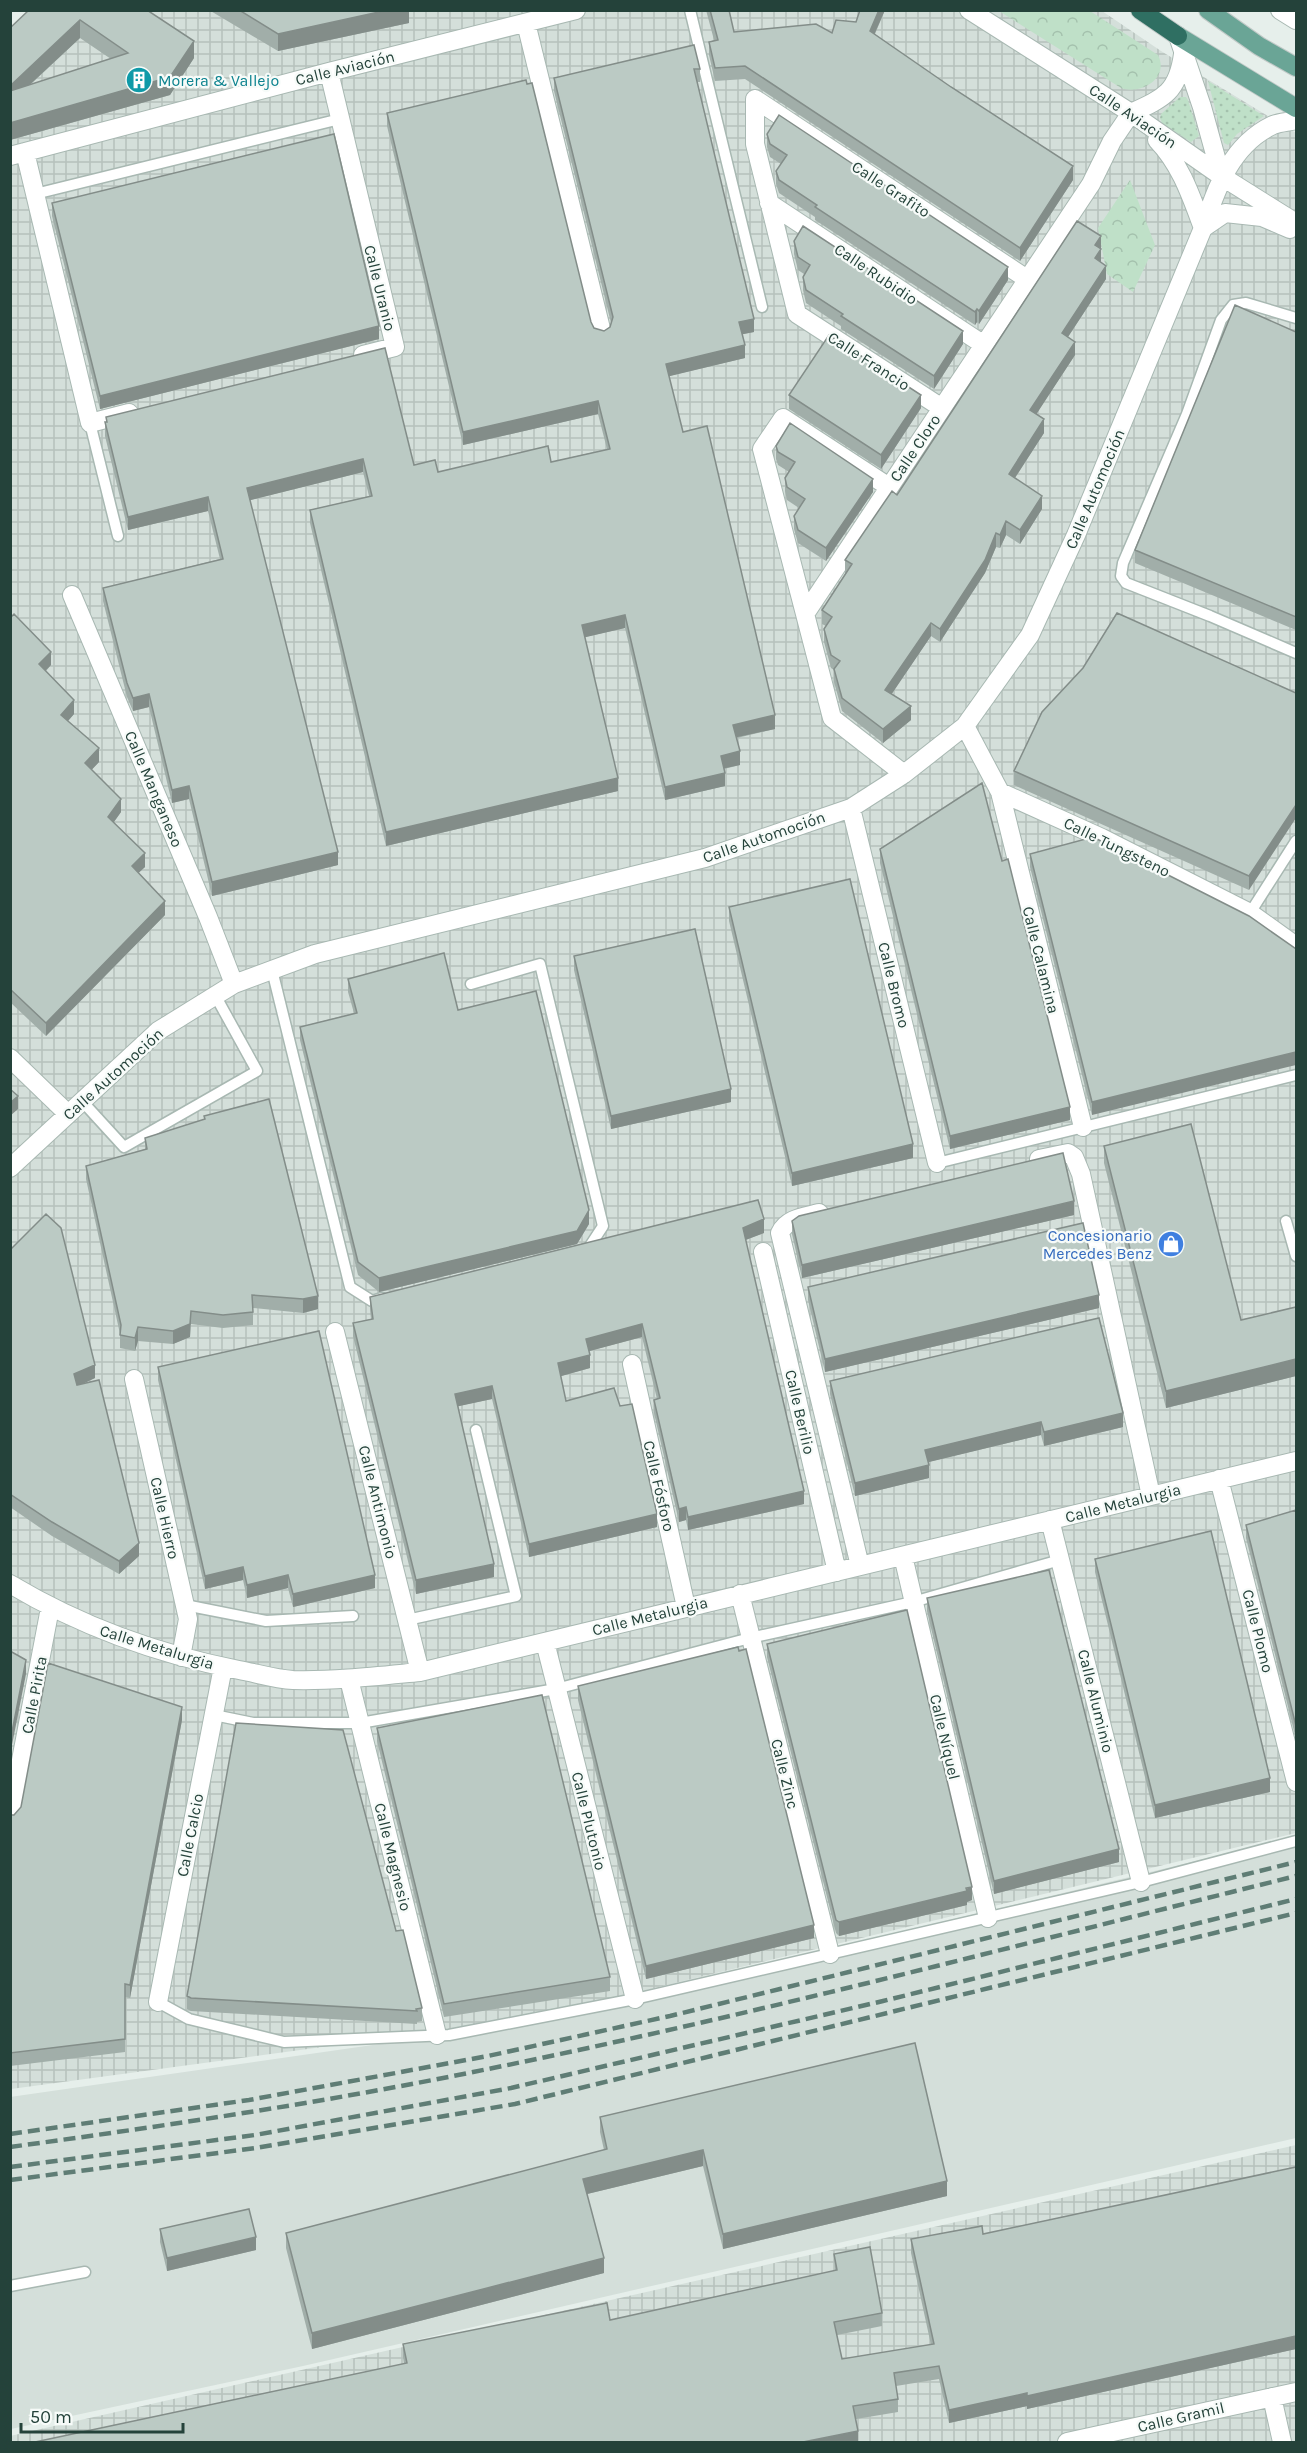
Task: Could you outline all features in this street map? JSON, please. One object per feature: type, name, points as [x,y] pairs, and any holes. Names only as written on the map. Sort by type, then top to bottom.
[{"type":"highway","points":[[1140,10],[1180,44]]},
{"type":"main road","points":[[1208,10],[1259,46],[1296,67]]},
{"type":"main road","points":[[1180,44],[1296,108]]},
{"type":"street","name":"Calle Aviación","points":[[18,154],[328,72],[576,10]]},
{"type":"street","name":"Calle Aviación","points":[[969,10],[1131,113],[1221,176],[1296,223]]},
{"type":"street","points":[[526,23],[602,333]]},
{"type":"street","points":[[1180,44],[1180,72],[1175,85],[1159,100],[1131,113],[1169,152],[1188,187],[1203,228],[1225,213],[1262,217],[1296,231]]},
{"type":"street","points":[[1180,44],[1202,107],[1221,176]]},
{"type":"street","name":"Calle Uranio","points":[[328,72],[395,347],[350,359]]},
{"type":"street","name":"Calle Grafito","points":[[769,203],[754,144],[755,99],[1028,279]]},
{"type":"street","name":"Calle Cloro","points":[[805,614],[1090,184],[1112,141],[1131,113]]},
{"type":"street","name":"Calle Automoción","points":[[10,1168],[158,1031],[234,984],[315,954],[705,858],[851,808],[904,774],[965,726],[1030,635],[1076,535],[1203,228],[1221,176],[1242,147],[1274,124],[1296,120]]},
{"type":"street","points":[[18,154],[35,194],[90,423],[146,409]]},
{"type":"street","name":"Calle Francio","points":[[769,203],[797,314],[942,408]]},
{"type":"street","name":"Calle Rubidio","points":[[769,203],[984,345]]},
{"type":"street","points":[[889,487],[783,418],[762,449],[832,718],[904,774]]},
{"type":"street","name":"Calle Manganeso","points":[[72,595],[234,984]]},
{"type":"street","points":[[965,726],[999,792]]},
{"type":"street","name":"Calle Tungsteno","points":[[999,792],[1102,838],[1250,913],[1296,946]]},
{"type":"street","name":"Calle Calamina","points":[[999,792],[1083,1127]]},
{"type":"street","name":"Calle Bromo","points":[[851,808],[937,1163]]},
{"type":"street","points":[[10,1058],[68,1114]]},
{"type":"street","points":[[1017,1165],[1068,1153],[1074,1157],[1081,1174],[1092,1222],[1106,1318],[1151,1496]]},
{"type":"street","points":[[838,1209],[795,1219],[784,1225],[780,1233],[792,1292],[860,1566]]},
{"type":"street","points":[[1069,1227],[1092,1222]]},
{"type":"street","name":"Calle Berilio","points":[[763,1252],[837,1572]]},
{"type":"street","points":[[792,1292],[815,1287]]},
{"type":"street","name":"Calle Antimonio","points":[[335,1332],[420,1672]]},
{"type":"street","name":"Calle Fósforo","points":[[632,1364],[687,1607]]},
{"type":"street","name":"Calle Hierro","points":[[134,1379],[188,1619],[181,1657]]},
{"type":"street","points":[[815,1386],[838,1381]]},
{"type":"street","name":"Calle Metalurgia","points":[[10,1584],[50,1608],[119,1638],[223,1667],[291,1680],[420,1672],[1296,1461]]},
{"type":"street","name":"Calle Plomo","points":[[1219,1479],[1296,1782]]},
{"type":"street","name":"Calle Aluminio","points":[[1050,1520],[1141,1882]]},
{"type":"street","name":"Calle Níquel","points":[[903,1556],[988,1918]]},
{"type":"street","name":"Calle Zinc","points":[[740,1594],[830,1954]]},
{"type":"street","name":"Calle Pirita","points":[[10,1818],[50,1608]]},
{"type":"street","name":"Calle Plutonio","points":[[545,1642],[635,1999]]},
{"type":"street","name":"Calle Calcio","points":[[158,2002],[223,1667]]},
{"type":"street","name":"Calle Magnesio","points":[[349,1678],[437,2035]]},
{"type":"street","name":"Calle Gramil","points":[[1066,2442],[1296,2392]]},
{"type":"street","points":[[1272,2397],[1282,2442]]},
{"type":"lane","points":[[690,10],[762,307]]},
{"type":"lane","points":[[35,194],[340,119]]},
{"type":"lane","points":[[1296,318],[1246,303],[1233,305],[1221,320],[1187,414],[1123,563],[1121,576],[1126,583],[1296,653]]},
{"type":"lane","points":[[90,423],[118,536]]},
{"type":"lane","points":[[1250,913],[1296,842]]},
{"type":"lane","points":[[471,984],[540,964],[603,1226],[588,1249],[577,1251]]},
{"type":"lane","points":[[272,970],[350,1287],[372,1300],[395,1295]]},
{"type":"lane","points":[[82,1101],[124,1147],[257,1071],[216,995]]},
{"type":"lane","points":[[937,1163],[1296,1075]]},
{"type":"lane","points":[[1286,1221],[1296,1256]]},
{"type":"lane","points":[[407,1620],[516,1596],[476,1430]]},
{"type":"lane","points":[[214,1715],[253,1723],[360,1723],[556,1689],[750,1638],[913,1602],[1060,1560]]},
{"type":"lane","points":[[185,1605],[266,1621],[353,1616]]},
{"type":"lane","points":[[158,2002],[189,2019],[284,2042],[461,2032],[635,1999],[1141,1882],[1296,1841]]},
{"type":"lane","points":[[10,2286],[85,2272]]},
{"type":"shaded area","points":[[30,10],[1102,11],[1161,51],[1296,133],[1296,1833],[522,2020],[11,2089],[10,29]]},
{"type":"shaded area","points":[[1296,1837],[1296,2138],[303,2366],[11,2429],[10,2097],[512,2025]]},
{"type":"shaded area","points":[[1296,2145],[1296,2442],[11,2442],[10,2436]]},
{"type":"green space","points":[[999,11],[1090,11],[1158,55],[1161,64],[1160,71],[1157,78],[1144,87],[1129,90],[1121,88]]},
{"type":"green space","points":[[1208,81],[1264,116],[1237,134],[1228,145],[1224,143]]},
{"type":"green space","points":[[1180,97],[1186,97],[1188,100],[1199,136],[1191,142],[1162,123],[1160,118],[1161,114]]},
{"type":"green space","points":[[1130,180],[1155,245],[1133,292],[1107,274],[1098,228]]},
{"type":"building","name":"Morera & Vallejo","points":[[29,10],[147,10],[194,41],[170,77],[10,123],[10,91],[128,53],[80,20],[10,86],[10,28]]},
{"type":"building","points":[[239,10],[388,10],[278,34]]},
{"type":"building","points":[[710,10],[729,10],[734,32],[816,24],[832,33],[836,20],[856,22],[860,10],[879,10],[870,31],[1073,166],[1020,248],[745,66],[715,68],[709,42],[718,40]]},
{"type":"building","points":[[694,45],[700,69],[694,69],[754,319],[739,322],[745,345],[666,364],[683,432],[707,426],[775,715],[733,725],[740,751],[721,756],[725,773],[665,787],[625,615],[582,625],[618,778],[386,832],[310,510],[372,496],[363,459],[247,488],[338,852],[212,882],[189,786],[172,790],[149,694],[133,698],[127,683],[103,588],[223,559],[208,497],[128,517],[105,422],[107,422],[106,417],[385,348],[414,465],[435,460],[438,472],[548,446],[551,462],[610,449],[598,401],[463,432],[387,113],[526,80],[527,84],[532,83],[591,322],[594,328],[604,331],[610,327],[613,317],[554,78]]},
{"type":"building","points":[[779,115],[1008,267],[979,311],[977,309],[975,312],[815,207],[817,205],[779,180],[776,171],[787,155],[770,144],[767,134]]},
{"type":"building","points":[[334,134],[379,326],[100,396],[52,203]]},
{"type":"building","points":[[1077,221],[1101,236],[1095,245],[1101,249],[1095,258],[1106,266],[1062,333],[1075,342],[1030,410],[1044,419],[1009,474],[1042,496],[1020,530],[1006,521],[1000,535],[996,533],[985,560],[940,629],[931,623],[885,690],[911,706],[883,729],[842,698],[834,669],[840,661],[831,655],[824,629],[832,617],[822,610],[852,564],[845,560],[892,491],[897,495]]},
{"type":"building","points":[[803,226],[963,331],[934,376],[841,316],[843,314],[806,290],[803,277],[810,265],[798,257],[794,241]]},
{"type":"building","points":[[1235,305],[1296,332],[1296,617],[1135,550]]},
{"type":"building","points":[[829,335],[921,395],[881,455],[789,395]]},
{"type":"building","points":[[790,423],[873,479],[826,548],[798,530],[794,516],[805,499],[787,487],[785,478],[795,462],[778,452],[776,446]]},
{"type":"building","points":[[1117,613],[1296,693],[1296,805],[1249,876],[1014,771],[1042,712],[1083,668]]},
{"type":"building","points":[[14,614],[51,652],[39,664],[74,700],[61,715],[99,748],[85,763],[121,799],[108,817],[145,853],[132,866],[165,901],[46,1023],[10,989],[10,618]]},
{"type":"building","points":[[982,783],[1002,861],[1008,859],[1070,1107],[950,1136],[880,849]]},
{"type":"building","points":[[1093,837],[1249,916],[1296,949],[1296,1052],[1092,1102],[1030,854]]},
{"type":"building","points":[[850,879],[913,1144],[792,1173],[729,907]]},
{"type":"building","points":[[695,929],[731,1089],[611,1116],[574,956]]},
{"type":"building","points":[[444,953],[458,1010],[536,991],[589,1210],[577,1231],[379,1278],[358,1262],[300,1027],[357,1013],[348,979]]},
{"type":"building","points":[[10,1089],[18,1096],[10,1103]]},
{"type":"building","points":[[269,1099],[318,1296],[303,1299],[252,1295],[253,1312],[223,1315],[191,1311],[190,1324],[173,1331],[138,1327],[135,1338],[120,1335],[121,1325],[86,1166],[147,1149],[145,1138],[205,1119],[204,1116]]},
{"type":"building","name":"Concesionario Mercedes Benz","points":[[1191,1124],[1241,1320],[1296,1307],[1296,1359],[1166,1391],[1104,1146]]},
{"type":"building","points":[[1063,1153],[1074,1201],[802,1265],[792,1221],[799,1216]]},
{"type":"building","points":[[758,1200],[764,1219],[743,1228],[804,1491],[688,1517],[686,1507],[679,1509],[654,1400],[660,1398],[642,1324],[586,1339],[590,1355],[558,1363],[566,1401],[614,1388],[620,1406],[632,1404],[657,1514],[529,1544],[492,1386],[455,1394],[494,1564],[416,1580],[353,1323],[373,1319],[370,1297]]},
{"type":"building","points":[[46,1214],[61,1228],[95,1365],[74,1374],[77,1385],[99,1380],[139,1543],[119,1561],[52,1522],[10,1494],[10,1250]]},
{"type":"building","points":[[1083,1223],[1099,1295],[825,1359],[808,1287]]},
{"type":"building","points":[[1099,1318],[1123,1413],[1044,1432],[1041,1422],[925,1450],[929,1465],[855,1483],[830,1381]]},
{"type":"building","points":[[319,1331],[375,1575],[293,1594],[288,1575],[247,1585],[243,1567],[205,1576],[158,1367]]},
{"type":"building","points":[[1296,1510],[1296,1726],[1246,1525]]},
{"type":"building","points":[[1211,1531],[1270,1778],[1155,1805],[1095,1559]]},
{"type":"building","points":[[1049,1570],[1119,1849],[994,1881],[927,1598]]},
{"type":"building","points":[[907,1610],[972,1887],[966,1888],[967,1891],[839,1922],[836,1920],[767,1644]]},
{"type":"building","points":[[738,1647],[739,1651],[746,1649],[814,1925],[646,1966],[578,1686]]},
{"type":"building","points":[[10,1651],[26,1660],[10,1742]]},
{"type":"building","points":[[48,1663],[182,1707],[130,1985],[125,1984],[125,2039],[10,2053],[10,1815],[14,1815],[21,1807]]},
{"type":"building","points":[[542,1695],[610,1977],[444,2004],[377,1728]]},
{"type":"building","points":[[236,1723],[343,1730],[396,1931],[403,1930],[422,2008],[416,2009],[417,2011],[187,1996]]},
{"type":"building","points":[[915,2043],[947,2181],[723,2234],[703,2150],[583,2179],[604,2258],[312,2333],[286,2233],[607,2149],[600,2117]]},
{"type":"building","points":[[1296,2167],[1296,2336],[1027,2396],[1027,2393],[949,2410],[939,2366],[894,2373],[898,2399],[853,2406],[858,2431],[803,2442],[35,2442],[407,2363],[403,2344],[607,2303],[610,2320],[837,2270],[834,2254],[870,2247],[882,2313],[834,2322],[842,2359],[934,2344],[911,2239],[982,2226],[983,2234]]},
{"type":"building","points":[[249,2209],[256,2237],[167,2258],[160,2229]]},
{"type":"railway","points":[[10,2134],[249,2100],[488,2056],[670,2016],[1296,1862]]},
{"type":"railway","points":[[10,2147],[252,2112],[373,2091],[594,2047],[795,2000],[1296,1876]]},
{"type":"railway","points":[[10,2167],[255,2135],[511,2088],[883,2001],[1296,1899]]},
{"type":"railway","points":[[10,2180],[256,2148],[515,2104],[1296,1913]]},
{"type":"place","name":"Morera & Vallejo","points":[[139,80]]},
{"type":"place","name":"Concesionario Mercedes Benz","points":[[1171,1244]]}]
